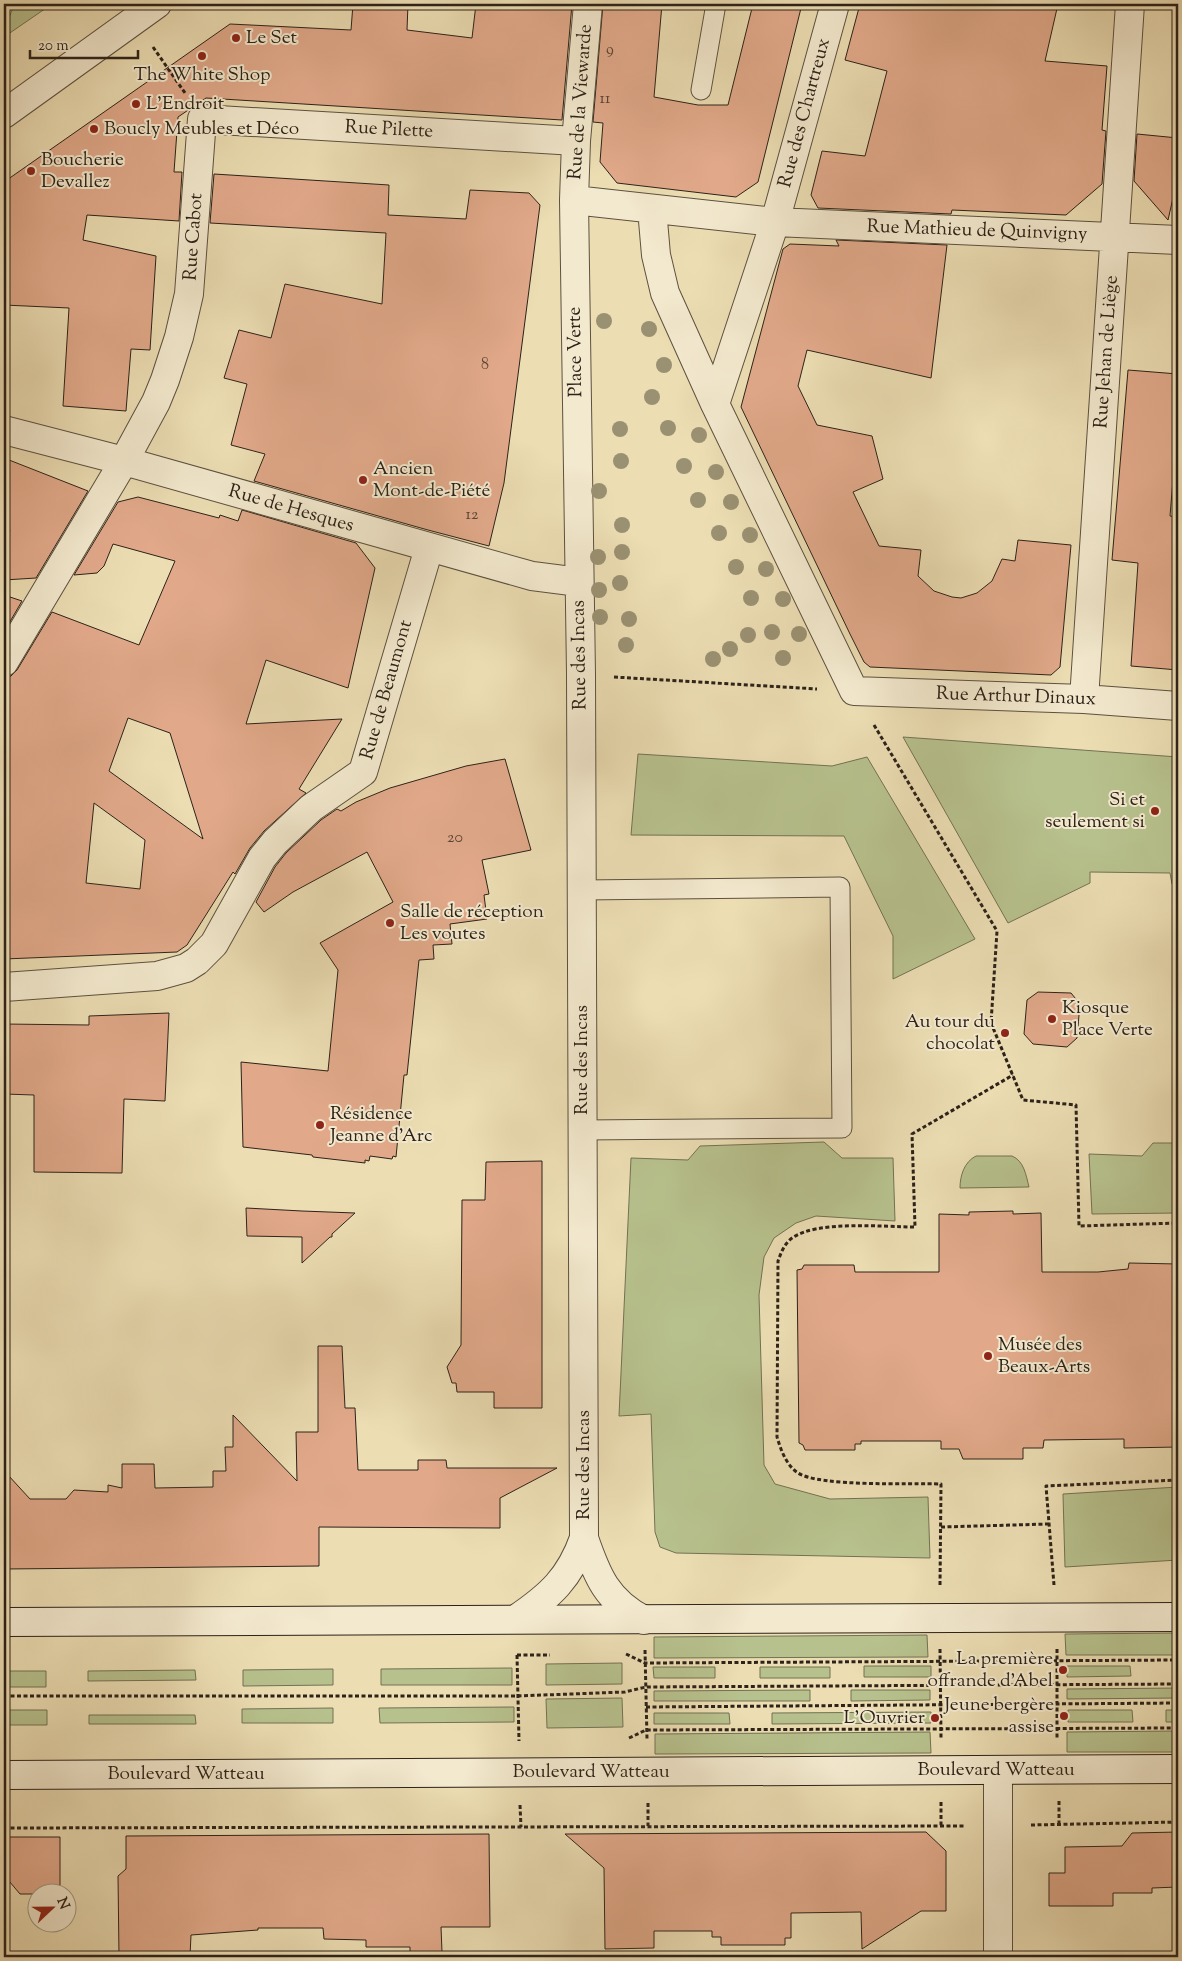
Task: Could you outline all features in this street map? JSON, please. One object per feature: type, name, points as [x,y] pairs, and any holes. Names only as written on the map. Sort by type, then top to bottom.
[{"type":"street","points":[[4,114],[157,4]]},
{"type":"street","name":"Rue de la Viewarde","points":[[574,200],[576,141],[588,4]]},
{"type":"street","name":"Rue des Chartreux","points":[[775,222],[835,4]]},
{"type":"street","name":"Rue Jehan de Liège","points":[[1084,699],[1130,4]]},
{"type":"street","name":"Rue Pilette","points":[[202,119],[576,141]]},
{"type":"street","name":"Rue Cabot","points":[[4,662],[124,462],[166,380],[185,316],[191,270],[202,119]]},
{"type":"street","points":[[574,200],[775,222],[715,404]]},
{"type":"street","name":"Place Verte","points":[[574,200],[579,582]]},
{"type":"street","points":[[652,209],[656,255],[665,293],[715,404],[854,692]]},
{"type":"street","name":"Rue Mathieu de Quinvigny","points":[[775,222],[1178,240]]},
{"type":"street","name":"Rue de Hesques","points":[[4,430],[532,576],[579,582]]},
{"type":"street","name":"Rue de Beaumont","points":[[4,987],[157,976],[186,968],[197,961],[214,944],[262,858],[275,842],[312,808],[363,772],[429,548]]},
{"type":"street","name":"Rue des Incas","points":[[579,582],[581,674],[584,1538]]},
{"type":"street","name":"Rue Arthur Dinaux","points":[[854,692],[1084,699],[1178,706]]},
{"type":"street","points":[[516,1620],[542,1601],[564,1578],[576,1561],[584,1538]]},
{"type":"street","points":[[584,1538],[596,1570],[614,1600],[644,1620]]},
{"type":"street","points":[[4,1622],[1178,1617]]},
{"type":"street","name":"Boulevard Watteau","points":[[4,1775],[1178,1769]]},
{"type":"street","points":[[998,1770],[998,1957]]},
{"type":"lane","points":[[701,90],[716,4]]},
{"type":"lane","points":[[582,890],[840,887],[842,1128],[582,1130]]},
{"type":"path","points":[[135,19],[202,119]]},
{"type":"path","points":[[581,674],[854,692],[997,931],[991,1023],[1023,1100],[1076,1105],[1079,1226],[1178,1223]]},
{"type":"path","points":[[941,1771],[941,1484],[820,1481],[798,1473],[784,1457],[777,1437],[778,1261],[782,1250],[791,1238],[809,1230],[830,1227],[915,1227],[912,1134],[1013,1075]]},
{"type":"path","points":[[1058,1771],[1057,1617],[1046,1486],[1178,1480]]},
{"type":"path","points":[[940,1527],[1049,1524]]},
{"type":"path","points":[[516,1620],[519,1772]]},
{"type":"path","points":[[644,1620],[648,1772]]},
{"type":"path","points":[[619,1654],[628,1654],[645,1663],[1178,1660]]},
{"type":"path","points":[[517,1656],[554,1655]]},
{"type":"path","points":[[4,1696],[517,1696],[624,1692],[646,1686],[1178,1684]]},
{"type":"path","points":[[646,1707],[1178,1703]]},
{"type":"path","points":[[624,1739],[646,1730],[1178,1728]]},
{"type":"path","points":[[519,1742],[528,1742]]},
{"type":"path","points":[[4,1828],[998,1826],[1178,1822]]},
{"type":"green space","points":[[15,4],[52,4],[4,37],[4,28]]},
{"type":"green space","points":[[903,737],[1178,757],[1178,884],[1172,884],[1170,873],[1090,872],[1090,883],[1008,923]]},
{"type":"green space","points":[[638,754],[832,766],[867,757],[975,939],[893,979],[893,936],[844,836],[631,835]]},
{"type":"green space","points":[[824,1142],[842,1158],[893,1158],[895,1221],[816,1216],[796,1223],[774,1238],[764,1257],[759,1295],[764,1465],[775,1484],[830,1499],[928,1497],[930,1558],[676,1553],[660,1547],[655,1532],[651,1414],[619,1416],[631,1158],[688,1160],[700,1146]]},
{"type":"green space","points":[[1153,1143],[1178,1143],[1178,1213],[1092,1214],[1089,1154],[1142,1156]]},
{"type":"green space","points":[[976,1156],[1012,1156],[1016,1158],[1024,1169],[1029,1187],[960,1188],[961,1179],[968,1162]]},
{"type":"green space","points":[[1178,1487],[1178,1560],[1065,1567],[1063,1494]]},
{"type":"green space","points":[[1178,1633],[1178,1655],[1066,1655],[1065,1634]]},
{"type":"green space","points":[[927,1635],[928,1657],[654,1658],[654,1637]]},
{"type":"green space","points":[[622,1663],[622,1684],[546,1685],[546,1664]]},
{"type":"green space","points":[[864,1666],[931,1666],[931,1677],[864,1677]]},
{"type":"green space","points":[[1067,1666],[1130,1666],[1131,1676],[1067,1677]]},
{"type":"green space","points":[[653,1667],[715,1667],[715,1678],[654,1678]]},
{"type":"green space","points":[[760,1667],[830,1667],[830,1678],[760,1678]]},
{"type":"green space","points":[[512,1668],[512,1685],[381,1685],[381,1669]]},
{"type":"green space","points":[[333,1669],[333,1685],[243,1686],[243,1670]]},
{"type":"green space","points":[[195,1670],[196,1680],[88,1681],[88,1671]]},
{"type":"green space","points":[[4,1671],[46,1671],[46,1687],[4,1687]]},
{"type":"green space","points":[[1178,1688],[1178,1698],[1067,1699],[1067,1689]]},
{"type":"green space","points":[[810,1690],[810,1701],[654,1701],[654,1691]]},
{"type":"green space","points":[[851,1690],[930,1690],[930,1700],[851,1701]]},
{"type":"green space","points":[[622,1698],[623,1727],[547,1728],[546,1699]]},
{"type":"green space","points":[[514,1707],[514,1722],[380,1723],[379,1708]]},
{"type":"green space","points":[[333,1708],[333,1723],[242,1723],[242,1709]]},
{"type":"green space","points":[[4,1710],[47,1710],[47,1725],[4,1725]]},
{"type":"green space","points":[[1068,1710],[1132,1710],[1133,1722],[1068,1722]]},
{"type":"green space","points":[[1166,1710],[1178,1710],[1178,1722],[1166,1722]]},
{"type":"green space","points":[[931,1712],[931,1723],[772,1724],[772,1713]]},
{"type":"green space","points":[[654,1713],[729,1713],[730,1724],[654,1724]]},
{"type":"green space","points":[[89,1715],[195,1715],[196,1724],[89,1724]]},
{"type":"green space","points":[[1178,1731],[1178,1752],[1067,1752],[1067,1732]]},
{"type":"green space","points":[[930,1732],[931,1753],[655,1754],[655,1734]]},
{"type":"building","points":[[353,4],[408,4],[407,30],[472,38],[476,4],[572,4],[562,120],[206,98],[178,117],[174,172],[182,172],[179,221],[87,215],[83,240],[156,256],[150,350],[131,349],[126,411],[63,406],[69,308],[4,305],[4,182],[230,24],[351,30]]},
{"type":"building","points":[[603,4],[662,4],[654,97],[698,105],[728,105],[753,4],[802,4],[758,182],[736,197],[617,183],[600,162],[603,123],[593,122]]},
{"type":"building","points":[[860,4],[1058,4],[1045,61],[1107,66],[1102,130],[1106,131],[1102,184],[1066,215],[952,210],[951,214],[818,208],[811,195],[822,151],[865,156],[887,71],[845,60]]},
{"type":"building","points":[[1137,134],[1178,138],[1178,176],[1168,220],[1134,181]]},
{"type":"building","points":[[214,174],[389,185],[388,215],[466,219],[470,190],[529,193],[540,205],[504,483],[489,546],[254,481],[265,454],[231,445],[247,384],[224,378],[239,330],[271,338],[285,284],[382,304],[386,233],[210,223]]},
{"type":"building","points":[[836,240],[947,245],[931,378],[807,350],[798,386],[817,425],[872,436],[883,479],[853,492],[879,546],[921,550],[918,576],[934,591],[961,598],[977,593],[992,581],[1002,559],[1015,561],[1018,540],[1071,545],[1060,667],[1051,675],[870,667],[864,662],[850,634],[741,407],[783,249],[790,244],[839,246]]},
{"type":"building","points":[[1128,370],[1178,374],[1178,420],[1170,516],[1178,517],[1178,670],[1131,666],[1138,563],[1112,560]]},
{"type":"building","points":[[4,458],[88,491],[36,578],[4,580],[4,541],[10,530],[4,527]]},
{"type":"building","points":[[138,497],[219,518],[220,515],[238,521],[242,510],[356,543],[375,568],[348,688],[266,660],[246,724],[342,719],[299,789],[306,793],[264,831],[250,848],[235,874],[233,872],[187,945],[177,952],[4,959],[4,678],[11,676],[17,670],[52,612],[139,645],[175,561],[113,544],[104,566],[97,573],[74,575],[118,502]],"holes":[[[128,718],[170,733],[203,839],[109,771]],[[94,803],[145,840],[140,889],[86,883]]]},
{"type":"building","points":[[4,595],[22,601],[4,632]]},
{"type":"building","points":[[505,759],[531,850],[482,860],[489,894],[484,895],[487,919],[450,924],[452,944],[433,945],[434,959],[419,960],[407,1075],[404,1075],[396,1157],[393,1156],[392,1159],[370,1156],[369,1161],[365,1160],[365,1163],[243,1147],[241,1062],[328,1071],[338,970],[320,943],[393,902],[367,852],[293,892],[264,912],[256,902],[275,867],[286,853],[321,820],[337,809],[341,811],[356,802],[390,788],[466,766]]},
{"type":"building","name":"Kiosque Place Verte","points":[[1038,992],[1071,993],[1080,1004],[1077,1038],[1067,1047],[1033,1044],[1024,1034],[1027,1000]]},
{"type":"building","points":[[169,1013],[165,1101],[124,1099],[122,1173],[34,1172],[34,1095],[4,1094],[4,1024],[89,1025],[89,1016]]},
{"type":"building","points":[[542,1161],[542,1408],[494,1408],[494,1392],[457,1392],[456,1383],[452,1383],[447,1367],[461,1345],[462,1200],[485,1200],[486,1162]]},
{"type":"building","points":[[246,1208],[355,1213],[332,1234],[332,1237],[302,1263],[302,1237],[247,1236]]},
{"type":"building","name":"Musée des Beaux-Arts","points":[[1013,1211],[1013,1214],[1041,1213],[1042,1272],[1098,1272],[1128,1269],[1129,1263],[1178,1264],[1178,1447],[1124,1448],[1124,1439],[1044,1440],[1043,1448],[1023,1448],[1023,1459],[963,1459],[959,1449],[941,1449],[941,1441],[861,1441],[861,1444],[855,1444],[855,1450],[805,1450],[803,1445],[799,1443],[797,1270],[802,1269],[804,1265],[854,1265],[855,1272],[939,1272],[939,1214],[969,1215],[969,1212]]},
{"type":"building","points":[[318,1346],[342,1346],[345,1408],[355,1408],[358,1470],[418,1470],[418,1460],[446,1460],[447,1468],[557,1468],[500,1498],[500,1528],[319,1527],[319,1566],[4,1569],[4,1514],[9,1514],[8,1475],[30,1499],[66,1499],[74,1490],[108,1492],[108,1485],[122,1488],[122,1464],[154,1464],[155,1488],[213,1487],[213,1471],[226,1471],[225,1447],[233,1447],[233,1415],[297,1481],[296,1432],[318,1432]]},
{"type":"building","points":[[926,1832],[946,1851],[946,1911],[921,1911],[862,1949],[861,1912],[791,1913],[791,1938],[785,1938],[785,1945],[721,1945],[721,1937],[712,1937],[712,1931],[654,1931],[654,1948],[605,1949],[604,1868],[565,1834]]},
{"type":"building","points":[[1178,1832],[1178,1887],[1152,1888],[1152,1893],[1113,1893],[1113,1906],[1049,1906],[1049,1873],[1065,1873],[1065,1847],[1122,1846],[1132,1833]]},
{"type":"building","points":[[489,1834],[490,1927],[441,1927],[442,1952],[410,1952],[410,1947],[366,1947],[366,1940],[324,1939],[323,1928],[258,1928],[258,1930],[191,1935],[190,1956],[150,1954],[150,1957],[119,1957],[118,1876],[126,1869],[126,1836]]},
{"type":"building","points":[[4,1837],[60,1837],[60,1884],[28,1884],[28,1894],[20,1894],[4,1875]]},
{"type":"place","name":"Le Set","points":[[236,38]]},
{"type":"place","name":"The White Shop","points":[[202,56]]},
{"type":"place","name":"L'Endroit","points":[[136,104]]},
{"type":"place","name":"Boucly Meubles et Déco","points":[[94,129]]},
{"type":"place","name":"Boucherie Devallez","points":[[31,171]]},
{"type":"place","name":"Ancien Mont-de-Piété","points":[[363,480]]},
{"type":"place","name":"Si et seulement si","points":[[1155,811]]},
{"type":"place","name":"Salle de réception Les voutes","points":[[390,923]]},
{"type":"place","name":"Kiosque Place Verte","points":[[1052,1019]]},
{"type":"place","name":"Au tour du chocolat","points":[[1005,1033]]},
{"type":"place","name":"Résidence Jeanne d'Arc","points":[[320,1125]]},
{"type":"place","name":"Musée des Beaux-Arts","points":[[988,1356]]},
{"type":"place","name":"La première offrande d'Abel","points":[[1063,1670]]},
{"type":"place","name":"Jeune bergère assise","points":[[1064,1716]]},
{"type":"place","name":"L'Ouvrier","points":[[935,1718]]}]
